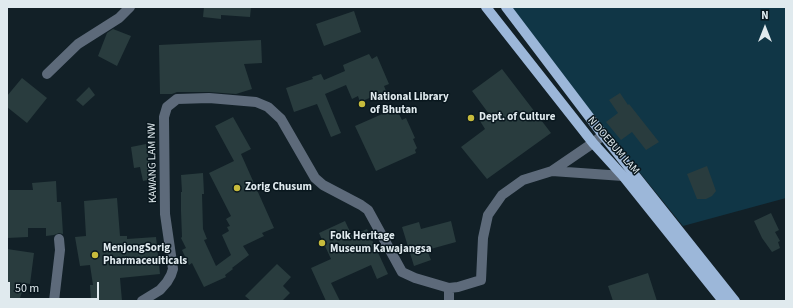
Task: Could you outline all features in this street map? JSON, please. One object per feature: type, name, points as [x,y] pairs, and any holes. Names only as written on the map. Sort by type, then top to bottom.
[{"type":"main road","name":"N DOEBUM LAM","points":[[486,7],[593,144],[623,176],[723,301]]},
{"type":"main road","name":"N DOEBUM LAM","points":[[506,7],[734,301]]},
{"type":"street","points":[[47,74],[78,44],[119,18],[130,7]]},
{"type":"street","name":"KAWANG LAM NW","points":[[142,301],[160,290],[167,282],[173,269],[165,214],[164,117],[167,107],[177,98],[208,98],[256,102],[268,107],[281,119],[315,178],[323,186],[368,210],[402,272],[415,278],[449,288],[458,287],[481,280],[483,238],[488,215],[502,195],[523,180],[552,171]]},
{"type":"street","points":[[552,171],[604,135]]},
{"type":"street","points":[[552,171],[623,176],[633,171]]},
{"type":"street","points":[[54,301],[60,250],[59,239]]},
{"type":"street","points":[[449,288],[449,301]]},
{"type":"shaded area","points":[[506,7],[786,7],[786,198],[683,226]]},
{"type":"building","points":[[204,7],[251,7],[250,17],[221,15],[221,19],[203,17]]},
{"type":"building","points":[[354,11],[361,32],[324,46],[316,24]]},
{"type":"building","points":[[113,29],[131,36],[117,66],[98,56],[107,33]]},
{"type":"building","points":[[261,40],[262,63],[244,64],[252,89],[236,94],[177,92],[172,94],[160,94],[159,45]]},
{"type":"building","points":[[369,54],[372,59],[377,56],[389,84],[384,86],[386,91],[360,102],[358,96],[352,99],[346,85],[325,94],[341,133],[331,137],[317,104],[294,112],[286,88],[313,79],[312,77],[321,74],[324,80],[345,71],[343,65]]},
{"type":"building","points":[[502,69],[551,133],[487,179],[461,147],[485,129],[480,121],[489,114],[472,91]]},
{"type":"building","points":[[22,78],[47,98],[27,123],[7,107],[7,96]]},
{"type":"building","points":[[89,87],[95,95],[83,106],[76,100]]},
{"type":"building","points":[[620,93],[628,105],[629,104],[659,142],[646,150],[632,132],[621,140],[606,122],[618,113],[609,100]]},
{"type":"building","points":[[396,108],[402,120],[406,118],[415,138],[413,139],[417,148],[415,150],[416,153],[376,171],[355,126]]},
{"type":"building","points":[[233,117],[251,149],[241,154],[274,228],[262,233],[264,236],[243,246],[249,255],[232,268],[233,269],[225,275],[226,277],[204,287],[192,263],[189,265],[182,250],[186,248],[181,238],[181,175],[203,173],[203,229],[207,239],[204,240],[216,266],[231,255],[222,235],[229,231],[227,227],[230,226],[226,219],[231,216],[209,173],[234,161],[215,126]]},
{"type":"building","points":[[146,144],[152,179],[143,181],[140,167],[134,168],[131,147]]},
{"type":"building","points":[[707,166],[716,191],[712,196],[706,199],[697,199],[687,174]]},
{"type":"building","points":[[56,181],[57,202],[61,202],[63,234],[59,233],[46,236],[46,228],[28,228],[28,237],[7,238],[7,190],[33,190],[32,183]]},
{"type":"building","points":[[117,198],[120,236],[127,236],[127,239],[156,237],[160,274],[120,278],[122,301],[91,301],[90,285],[93,285],[90,265],[80,266],[75,237],[86,236],[84,201]]},
{"type":"building","points":[[771,213],[779,230],[775,232],[780,241],[778,242],[780,248],[772,252],[762,238],[754,221]]},
{"type":"building","points":[[345,221],[352,236],[367,229],[388,274],[377,279],[371,265],[331,283],[340,301],[326,301],[311,268],[331,259],[319,233]]},
{"type":"building","points":[[451,221],[456,242],[427,250],[431,260],[414,266],[402,227],[419,222],[421,229]]},
{"type":"building","points":[[7,249],[34,253],[30,284],[25,283],[19,301],[7,301]]},
{"type":"building","points":[[277,264],[291,277],[283,286],[290,293],[282,301],[251,301],[245,296]]},
{"type":"building","points":[[648,273],[657,301],[613,301],[608,286]]},
{"type":"place","name":"National Library of Bhutan","points":[[362,104]]},
{"type":"place","name":"Dept. of Culture","points":[[471,118]]},
{"type":"place","name":"Zorig Chusum","points":[[237,188]]},
{"type":"place","name":"Folk Heritage Museum Kawajangsa","points":[[322,243]]},
{"type":"place","name":"MenjongSorig Pharmaceuiticals","points":[[95,255]]}]
